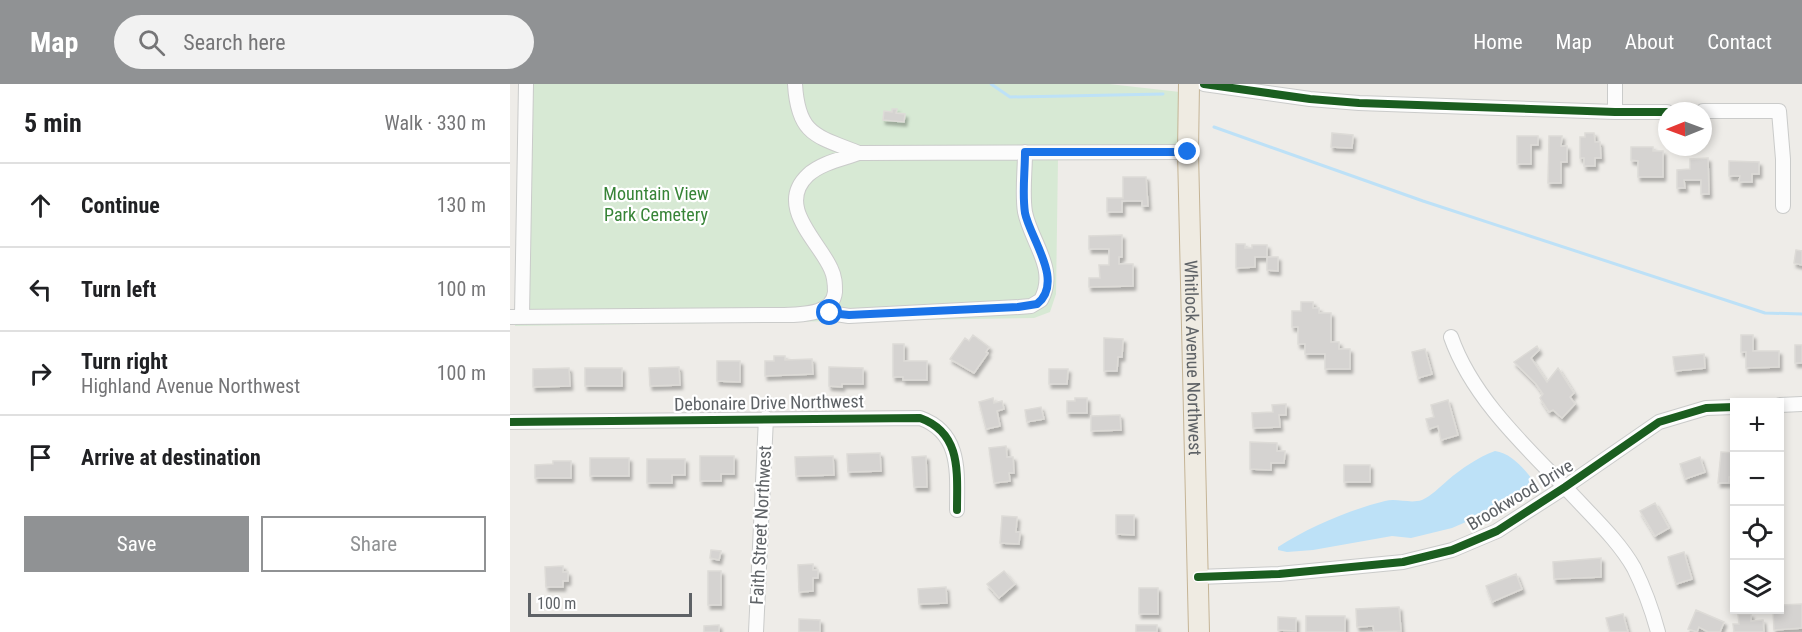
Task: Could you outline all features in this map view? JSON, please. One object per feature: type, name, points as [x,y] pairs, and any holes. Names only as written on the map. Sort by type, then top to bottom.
[{"type":"highway","name":"Whitlock Avenue Northwest","points":[[1189,84],[1188,152],[1198,632]]},
{"type":"street","points":[[526,84],[516,316],[767,315],[805,314],[823,309],[834,297],[835,281],[825,258],[799,219],[797,197],[804,179],[810,174],[824,165],[859,153],[1188,152]]},
{"type":"street","points":[[795,84],[796,104],[803,123],[828,141],[859,153]]},
{"type":"street","points":[[1204,84],[1310,99],[1359,103],[1658,112]]},
{"type":"street","points":[[1615,84],[1615,112]]},
{"type":"street","points":[[1712,111],[1779,111],[1783,159],[1783,206]]},
{"type":"street","points":[[823,309],[838,315],[861,315],[1024,307],[1037,304],[1047,286],[1047,277],[1039,247],[1028,224],[1026,214],[1025,152]]},
{"type":"street","points":[[1450,337],[1482,397],[1606,530],[1633,567],[1651,606],[1658,632]]},
{"type":"street","points":[[1784,405],[1802,404]]},
{"type":"street","name":"Brookwood Drive","points":[[1198,577],[1279,574],[1403,562],[1452,550],[1497,531],[1659,422],[1706,408],[1730,407]]},
{"type":"street","name":"Faith Street Northwest","points":[[756,632],[765,418]]},
{"type":"street","name":"Debonaire Drive Northwest","points":[[510,422],[920,418],[932,422],[946,436],[954,455],[957,470],[957,510]]},
{"type":"green space","name":"Mountain View Park Cemetery","points":[[521,84],[1109,84],[1180,92],[1180,160],[1058,159],[1056,294],[1050,312],[1034,318],[515,326]]},
{"type":"water","points":[[1495,451],[1511,458],[1532,479],[1519,499],[1452,528],[1411,538],[1392,536],[1313,550],[1287,552],[1278,550],[1278,547],[1303,533],[1357,509],[1390,500],[1422,500],[1464,468]]},
{"type":"building","points":[[892,109],[897,109],[896,113],[905,114],[904,122],[883,120],[884,111],[892,112]]},
{"type":"building","points":[[1332,133],[1353,135],[1352,148],[1331,147]]},
{"type":"building","points":[[1585,133],[1594,133],[1595,142],[1600,142],[1601,158],[1595,158],[1595,166],[1584,166],[1584,158],[1580,158],[1580,137],[1585,137]]},
{"type":"building","points":[[1517,136],[1538,136],[1538,145],[1531,145],[1531,164],[1517,164]]},
{"type":"building","points":[[1549,136],[1562,136],[1561,146],[1567,146],[1567,162],[1561,162],[1561,183],[1548,183]]},
{"type":"building","points":[[1631,147],[1653,147],[1653,151],[1658,151],[1658,156],[1663,156],[1663,177],[1638,177],[1638,161],[1631,160]]},
{"type":"building","points":[[1708,158],[1709,194],[1701,194],[1701,180],[1684,180],[1685,188],[1677,188],[1677,170],[1690,169],[1690,159]]},
{"type":"building","points":[[1729,161],[1759,162],[1759,174],[1752,174],[1752,182],[1739,182],[1740,176],[1729,176]]},
{"type":"building","points":[[1123,177],[1146,177],[1148,206],[1142,206],[1142,201],[1122,201],[1122,212],[1107,212],[1107,198],[1123,198]]},
{"type":"building","points":[[1122,235],[1122,257],[1119,257],[1119,264],[1133,264],[1133,286],[1089,287],[1089,278],[1100,278],[1099,265],[1109,265],[1109,249],[1089,249],[1089,236]]},
{"type":"building","points":[[1236,244],[1245,244],[1245,248],[1252,248],[1252,245],[1267,245],[1267,257],[1255,257],[1255,267],[1236,268]]},
{"type":"building","points":[[1796,250],[1802,251],[1802,265],[1794,263]]},
{"type":"building","points":[[1267,257],[1278,257],[1278,271],[1267,270]]},
{"type":"building","points":[[1301,302],[1313,302],[1313,308],[1319,308],[1319,313],[1331,313],[1331,342],[1339,342],[1339,349],[1350,349],[1350,369],[1325,369],[1325,354],[1305,354],[1305,344],[1298,344],[1298,327],[1292,327],[1292,311],[1301,311]]},
{"type":"building","points":[[973,335],[989,347],[986,352],[988,353],[974,373],[950,359],[965,338],[969,341]]},
{"type":"building","points":[[1741,335],[1753,335],[1753,351],[1779,351],[1779,367],[1746,368],[1746,352],[1741,352]]},
{"type":"building","points":[[1104,338],[1123,339],[1122,357],[1118,357],[1117,371],[1104,371]]},
{"type":"building","points":[[893,344],[904,344],[904,361],[927,361],[927,380],[903,380],[903,377],[893,377]]},
{"type":"building","points":[[1795,345],[1802,345],[1802,363],[1795,363]]},
{"type":"building","points":[[1537,346],[1539,350],[1531,358],[1547,382],[1558,368],[1574,393],[1570,397],[1575,404],[1562,418],[1553,410],[1549,412],[1540,398],[1543,394],[1536,384],[1514,362]]},
{"type":"building","points":[[1425,349],[1432,374],[1418,378],[1412,352]]},
{"type":"building","points":[[1704,354],[1705,368],[1675,371],[1673,357]]},
{"type":"building","points":[[774,356],[785,356],[785,360],[812,359],[813,374],[765,376],[765,361],[774,361]]},
{"type":"building","points":[[717,361],[740,361],[740,382],[717,381]]},
{"type":"building","points":[[679,367],[680,385],[650,386],[649,368]]},
{"type":"building","points":[[829,367],[863,368],[863,384],[829,386]]},
{"type":"building","points":[[569,368],[570,386],[533,387],[533,369]]},
{"type":"building","points":[[585,368],[622,368],[622,386],[585,386]]},
{"type":"building","points":[[1049,369],[1068,369],[1067,384],[1049,384]]},
{"type":"building","points":[[993,398],[994,403],[1002,401],[1004,409],[997,411],[1000,426],[986,429],[979,402]]},
{"type":"building","points":[[1075,398],[1087,398],[1087,413],[1067,413],[1067,401],[1075,401]]},
{"type":"building","points":[[1448,400],[1458,435],[1441,440],[1438,426],[1429,429],[1426,419],[1434,417],[1431,405]]},
{"type":"building","points":[[1286,404],[1286,415],[1279,415],[1280,427],[1253,428],[1252,413],[1273,412],[1272,405]]},
{"type":"building","points":[[1041,407],[1044,419],[1027,422],[1025,410]]},
{"type":"building","points":[[1120,415],[1121,430],[1091,431],[1091,416]]},
{"type":"building","points":[[1250,442],[1277,443],[1277,451],[1285,451],[1284,463],[1271,463],[1271,470],[1250,469]]},
{"type":"building","points":[[1006,446],[1007,457],[1013,457],[1014,473],[1009,473],[1010,481],[994,483],[989,448]]},
{"type":"building","points":[[1721,452],[1730,453],[1729,483],[1718,483]]},
{"type":"building","points":[[880,453],[881,471],[848,472],[847,454]]},
{"type":"building","points":[[700,456],[734,456],[734,474],[721,474],[721,481],[700,481]]},
{"type":"building","points":[[833,456],[834,475],[796,476],[795,457]]},
{"type":"building","points":[[926,456],[927,487],[914,487],[912,457]]},
{"type":"building","points":[[1700,457],[1705,472],[1685,479],[1680,464]]},
{"type":"building","points":[[590,458],[629,458],[629,476],[590,476]]},
{"type":"building","points":[[647,459],[685,459],[685,475],[672,475],[672,483],[647,483]]},
{"type":"building","points":[[553,461],[571,461],[571,478],[535,478],[535,465],[553,464]]},
{"type":"building","points":[[1344,465],[1370,465],[1370,482],[1344,482]]},
{"type":"building","points":[[1655,503],[1669,528],[1655,536],[1640,511]]},
{"type":"building","points":[[1116,515],[1134,515],[1134,535],[1116,534]]},
{"type":"building","points":[[1002,516],[1017,517],[1016,532],[1020,532],[1019,544],[1000,543]]},
{"type":"building","points":[[711,550],[721,551],[719,560],[710,558]]},
{"type":"building","points":[[1684,552],[1692,579],[1676,584],[1668,557]]},
{"type":"building","points":[[1601,558],[1601,577],[1554,579],[1553,562]]},
{"type":"building","points":[[813,564],[813,570],[818,570],[818,578],[813,578],[813,591],[799,592],[798,565]]},
{"type":"building","points":[[563,566],[563,572],[568,572],[568,581],[563,581],[563,587],[546,587],[545,567]]},
{"type":"building","points":[[708,571],[721,571],[721,605],[708,605]]},
{"type":"building","points":[[1004,571],[1015,584],[999,598],[987,584]]},
{"type":"building","points":[[1516,574],[1522,589],[1492,602],[1486,586]]},
{"type":"building","points":[[946,587],[947,603],[919,604],[918,589]]},
{"type":"building","points":[[1139,588],[1158,588],[1158,614],[1139,614]]},
{"type":"building","points":[[1802,604],[1802,628],[1774,630],[1773,614],[1784,614],[1784,605]]},
{"type":"building","points":[[1399,607],[1401,631],[1374,632],[1373,626],[1357,627],[1356,609]]},
{"type":"building","points":[[1696,610],[1724,622],[1720,632],[1708,632],[1699,627],[1697,632],[1688,629]]},
{"type":"building","points":[[1623,614],[1628,632],[1610,632],[1606,618]]},
{"type":"building","points":[[1738,614],[1751,614],[1751,621],[1763,620],[1764,632],[1734,632],[1733,624],[1739,624]]},
{"type":"building","points":[[1306,616],[1345,616],[1345,632],[1306,632]]},
{"type":"building","points":[[1278,617],[1296,618],[1296,631],[1278,630]]},
{"type":"building","points":[[799,619],[820,620],[820,632],[799,632]]},
{"type":"building","points":[[719,625],[719,632],[704,632],[704,626]]},
{"type":"building","points":[[1136,625],[1157,625],[1157,632],[1136,632]]},
{"type":"waterway","points":[[991,84],[1010,97],[1163,94]]},
{"type":"waterway","points":[[1214,127],[1423,201],[1765,313],[1802,314]]},
{"type":"cycle path","points":[[1204,84],[1310,99],[1359,103],[1658,112]]},
{"type":"cycle path","points":[[1198,577],[1279,574],[1403,562],[1452,550],[1497,531],[1659,422],[1706,408],[1730,407]]},
{"type":"cycle path","points":[[510,422],[920,418],[934,425],[944,434],[950,444],[956,469],[957,510]]},
{"type":"route","points":[[830,313],[849,315],[1018,307],[1037,304],[1045,294],[1047,277],[1046,267],[1028,224],[1024,206],[1025,152],[1188,152]]}]
